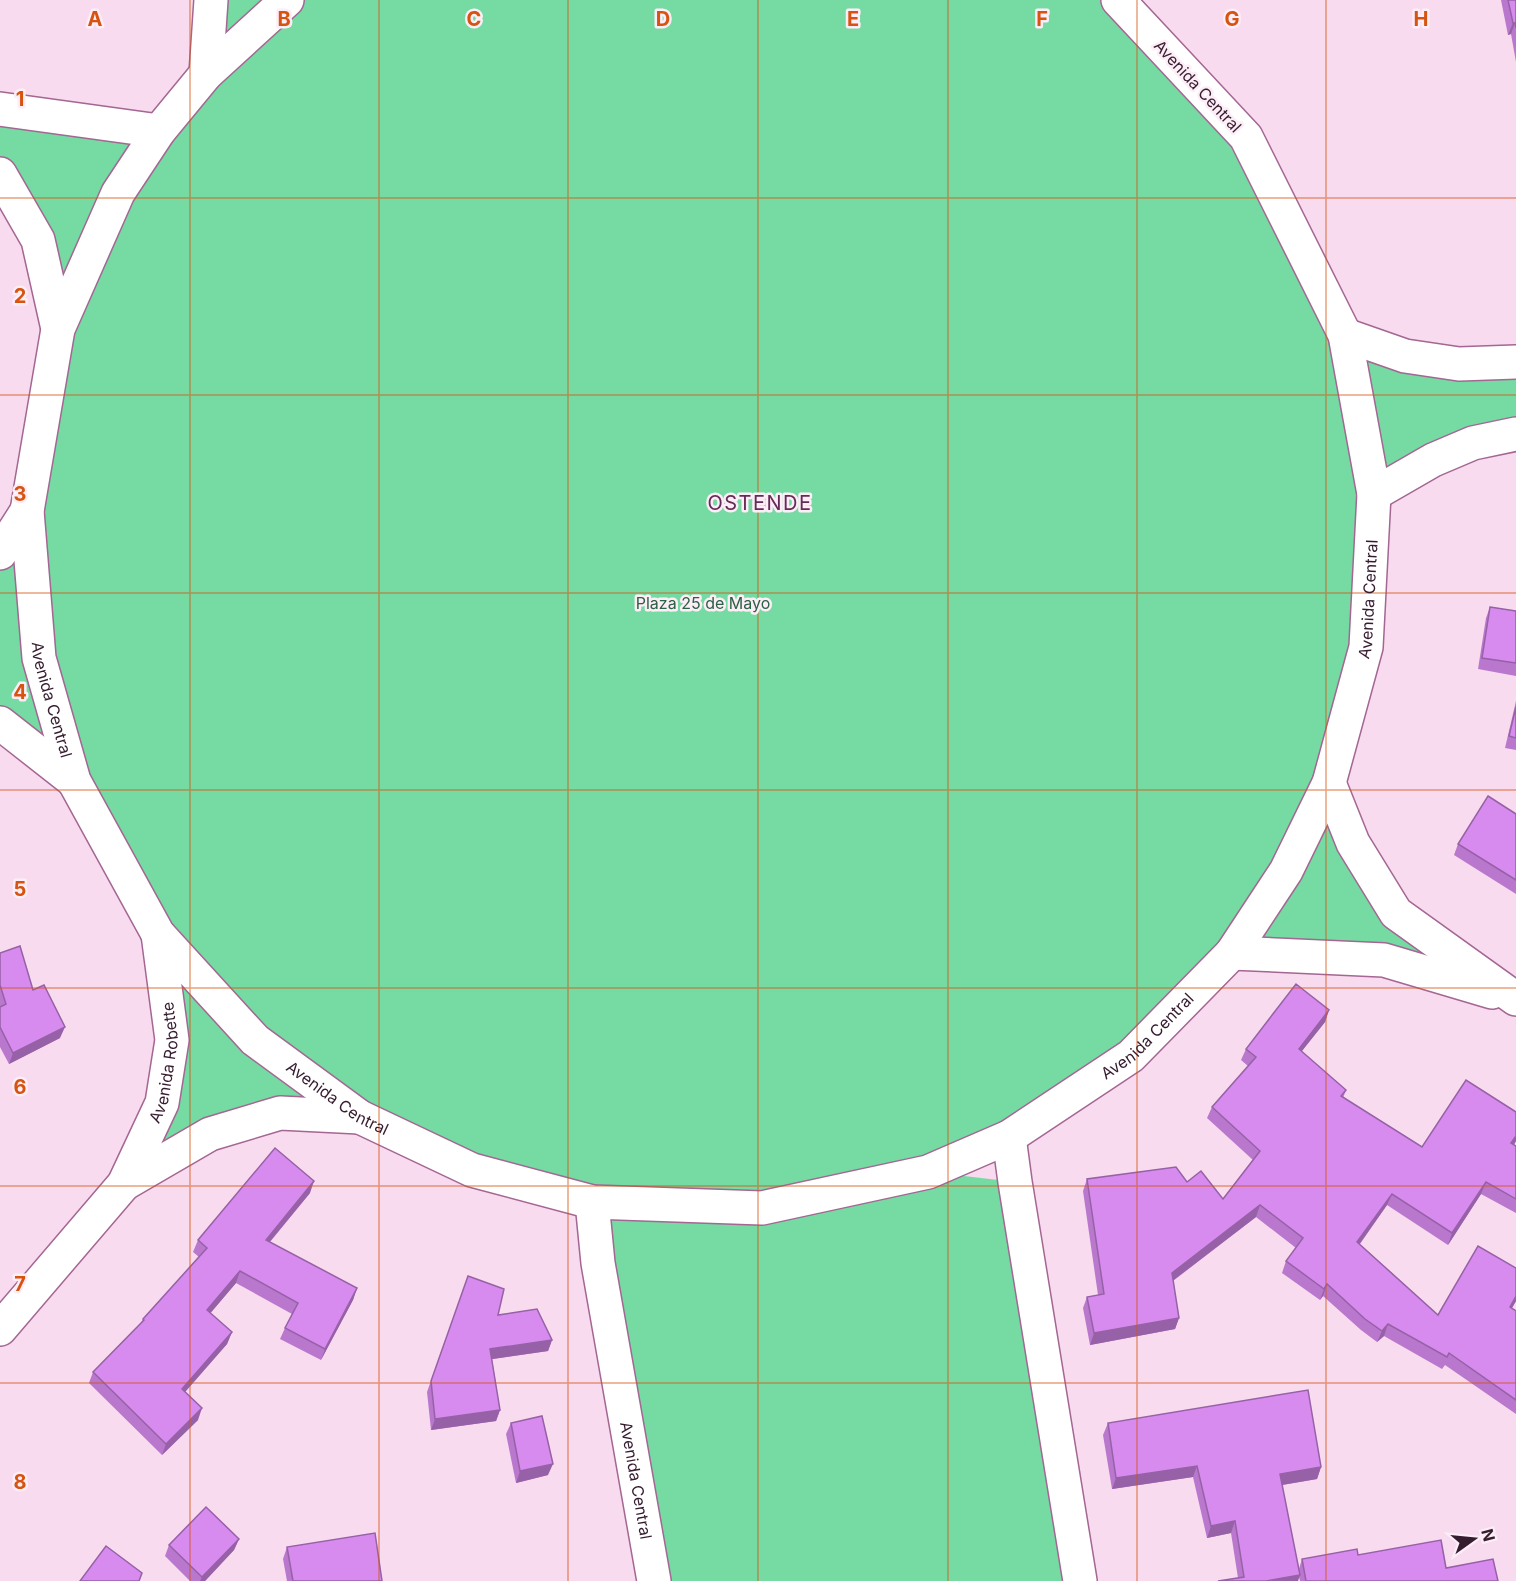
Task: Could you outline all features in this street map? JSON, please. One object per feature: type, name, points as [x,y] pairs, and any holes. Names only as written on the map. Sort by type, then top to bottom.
[{"type":"street","points":[[206,74],[211,0]]},
{"type":"street","name":"Avenida Central","points":[[287,0],[206,74],[159,131],[118,193],[58,329],[27,511],[39,658],[74,781],[158,934],[255,1040],[360,1117],[472,1170],[592,1202],[762,1208],[928,1172],[1009,1137],[1131,1056],[1232,953],[1286,872],[1329,783],[1366,647],[1374,494],[1345,335],[1246,137],[1118,0]]},
{"type":"street","points":[[0,109],[159,131]]},
{"type":"street","points":[[0,174],[38,240],[58,329]]},
{"type":"street","points":[[1345,335],[1405,356],[1459,364],[1516,362]]},
{"type":"street","points":[[1374,494],[1433,460],[1473,443],[1516,434]]},
{"type":"street","points":[[0,553],[27,511]]},
{"type":"street","points":[[0,723],[74,781]]},
{"type":"street","points":[[1329,783],[1353,843],[1396,913],[1516,999]]},
{"type":"street","name":"Avenida Robette","points":[[1,1328],[124,1184],[162,1102],[172,1040],[158,934]]},
{"type":"street","points":[[1232,953],[1384,960],[1516,999]]},
{"type":"street","name":"Avenida Robette","points":[[124,1184],[210,1134],[280,1113],[360,1117]]},
{"type":"street","points":[[1009,1137],[1080,1581]]},
{"type":"street","name":"Avenida Central","points":[[592,1202],[598,1263],[654,1581]]},
{"type":"green space","points":[[211,0],[287,0],[206,74]]},
{"type":"green space","name":"Plaza 25 de Mayo","points":[[291,0],[1118,0],[1246,137],[1345,335],[1516,362],[1516,434],[1374,494],[1337,763],[1396,913],[1516,999],[1384,960],[1232,953],[1168,1025],[930,1172],[1015,1182],[1080,1581],[653,1581],[592,1202],[360,1117],[280,1113],[124,1184],[162,1103],[158,934],[74,781],[0,723],[0,553],[30,492],[58,329],[0,174],[0,109],[159,131]]},
{"type":"building","points":[[1508,0],[1516,0],[1516,28],[1513,23]]},
{"type":"building","points":[[1490,607],[1516,611],[1516,663],[1482,658]]},
{"type":"building","points":[[1516,707],[1516,738],[1509,736]]},
{"type":"building","points":[[1488,796],[1516,814],[1516,880],[1458,844]]},
{"type":"building","points":[[20,946],[33,990],[44,985],[65,1027],[13,1053],[0,1027],[0,1007],[6,1004],[0,985],[0,953]]},
{"type":"building","points":[[1296,984],[1329,1010],[1299,1049],[1346,1090],[1341,1096],[1422,1147],[1466,1080],[1516,1112],[1516,1136],[1511,1143],[1516,1146],[1516,1199],[1486,1182],[1452,1233],[1392,1194],[1357,1242],[1438,1315],[1478,1246],[1516,1268],[1516,1296],[1510,1307],[1516,1311],[1516,1400],[1449,1353],[1447,1357],[1388,1324],[1382,1331],[1365,1319],[1327,1284],[1324,1289],[1286,1261],[1303,1238],[1260,1205],[1172,1273],[1179,1318],[1094,1333],[1087,1297],[1104,1294],[1087,1179],[1176,1167],[1187,1182],[1201,1171],[1223,1199],[1260,1151],[1212,1107],[1256,1057],[1246,1049]]},
{"type":"building","points":[[275,1148],[314,1181],[266,1240],[357,1288],[325,1349],[285,1328],[298,1303],[240,1271],[207,1310],[232,1332],[182,1389],[202,1408],[166,1444],[93,1372],[144,1320],[207,1248],[198,1240]]},
{"type":"building","points":[[468,1276],[504,1289],[498,1315],[537,1309],[552,1340],[490,1349],[500,1410],[435,1419],[431,1381]]},
{"type":"building","points":[[1308,1390],[1321,1467],[1280,1474],[1300,1575],[1266,1581],[1218,1581],[1244,1577],[1235,1521],[1211,1526],[1197,1466],[1116,1478],[1108,1423]]},
{"type":"building","points":[[542,1416],[553,1464],[520,1471],[511,1423]]},
{"type":"building","points":[[206,1507],[239,1539],[202,1577],[169,1545]]},
{"type":"building","points":[[375,1533],[382,1581],[293,1581],[287,1547]]},
{"type":"building","points":[[1441,1540],[1446,1568],[1493,1559],[1498,1581],[1306,1581],[1302,1559],[1357,1549],[1358,1555]]},
{"type":"building","points":[[106,1546],[142,1573],[139,1581],[80,1581]]},
{"type":"district","name":"OSTENDE","points":[[760,503]]}]
